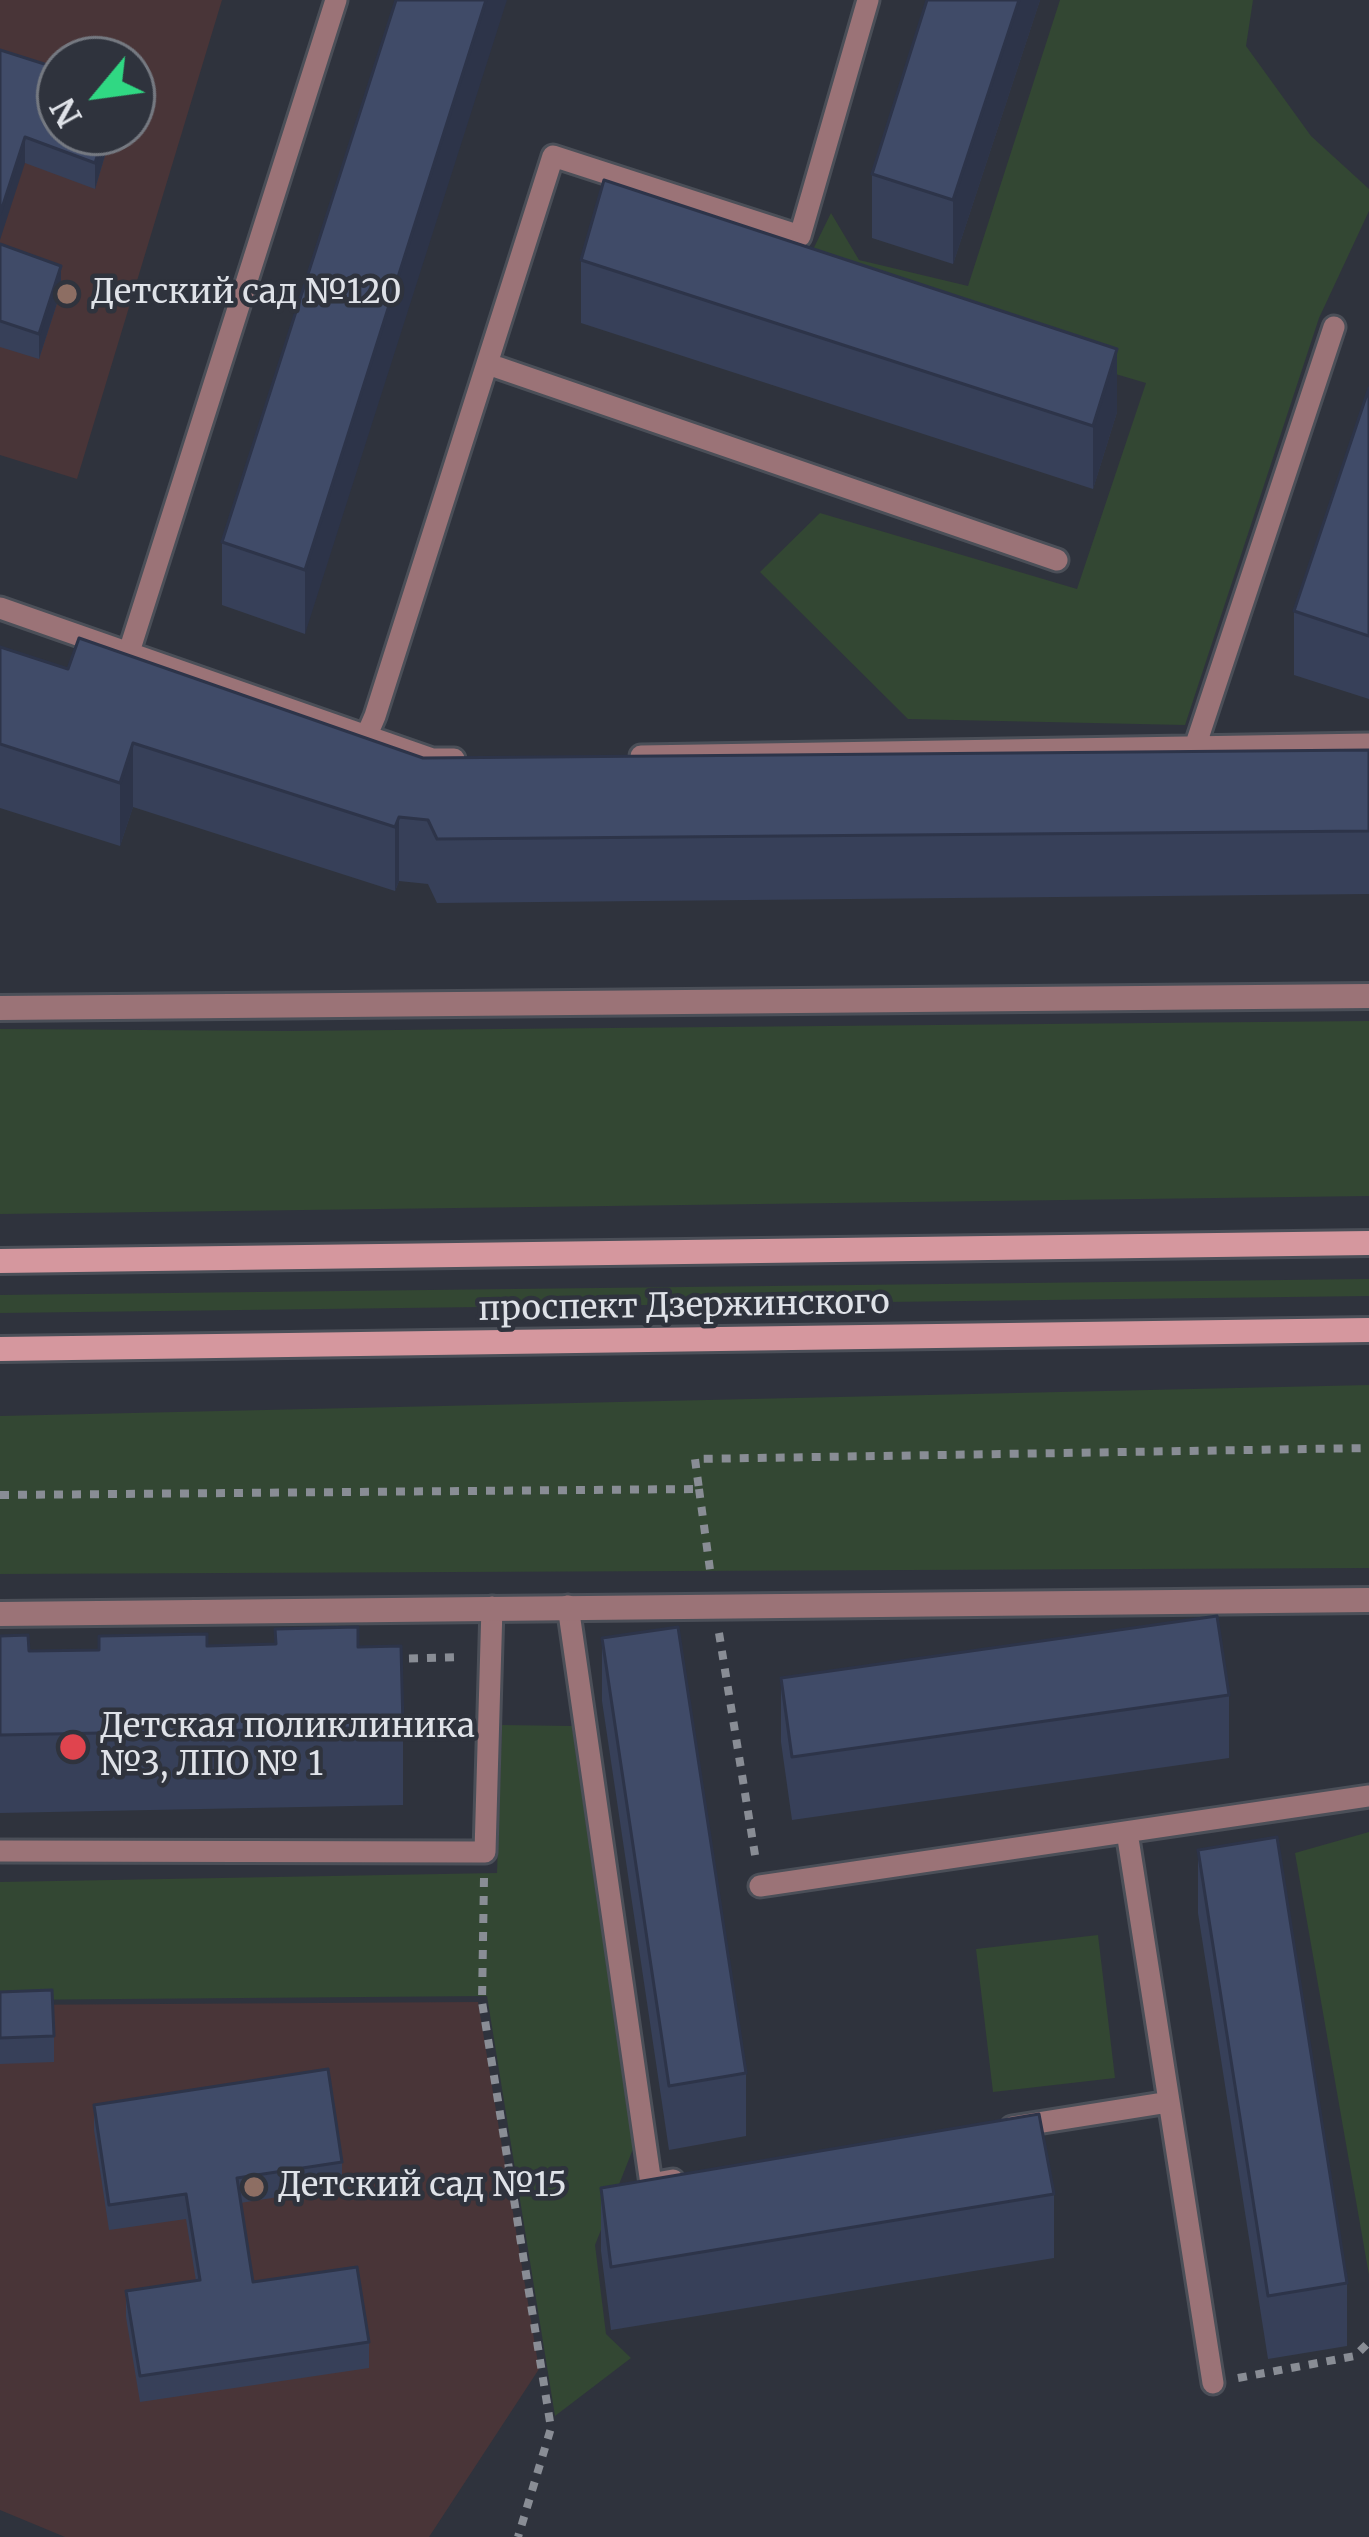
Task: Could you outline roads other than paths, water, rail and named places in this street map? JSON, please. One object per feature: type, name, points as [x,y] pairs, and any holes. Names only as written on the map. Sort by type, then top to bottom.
[{"type":"main road","name":"проспект Дзержинского","points":[[0,1262],[1369,1243]]},
{"type":"main road","name":"проспект Дзержинского","points":[[0,1349],[1369,1330]]},
{"type":"street","points":[[0,1007],[1369,996]]},
{"type":"street","points":[[0,1614],[1369,1600]]},
{"type":"lane","points":[[128,655],[336,0]]},
{"type":"lane","points":[[365,737],[553,156],[800,236],[868,0]]},
{"type":"lane","points":[[1196,747],[1334,327]]},
{"type":"lane","points":[[488,364],[1057,560]]},
{"type":"lane","points":[[0,608],[431,759],[479,758]]},
{"type":"lane","points":[[622,756],[1369,744]]},
{"type":"lane","points":[[568,1606],[652,2184],[698,2176]]},
{"type":"lane","points":[[0,1851],[485,1852],[492,1607]]},
{"type":"lane","points":[[760,1886],[1369,1796]]},
{"type":"lane","points":[[1127,1832],[1213,2383]]},
{"type":"lane","points":[[981,2132],[1169,2102]]},
{"type":"place","name":"Детский сад №120","points":[[67,294]]},
{"type":"place","name":"Детская поликлиника №3, ЛПО № 1","points":[[73,1747]]},
{"type":"place","name":"Детский сад №15","points":[[254,2187]]}]
